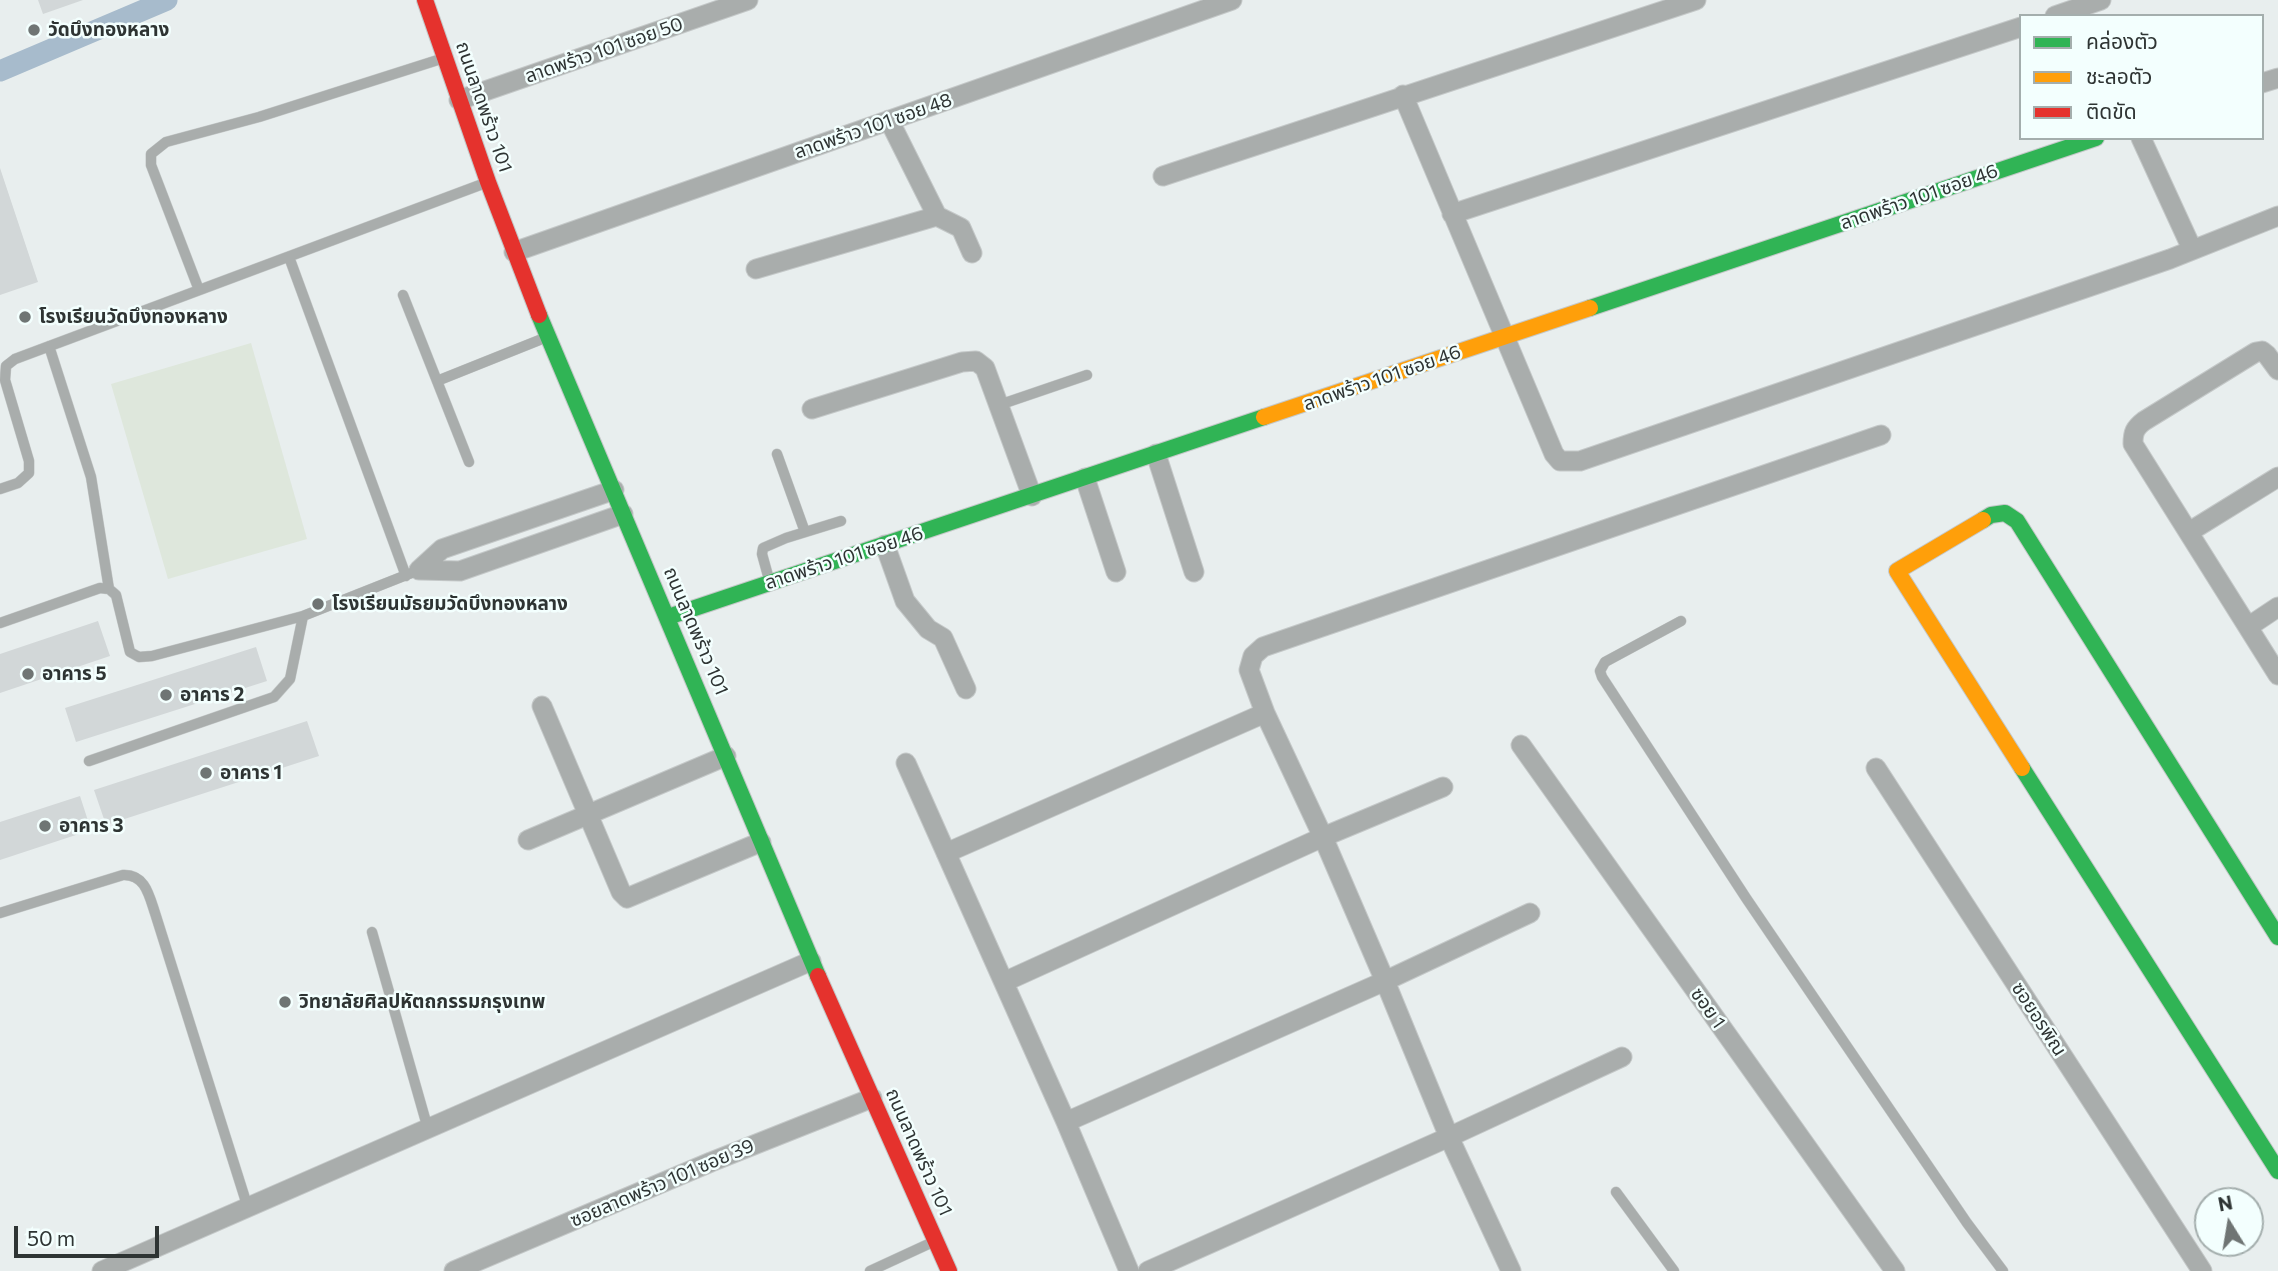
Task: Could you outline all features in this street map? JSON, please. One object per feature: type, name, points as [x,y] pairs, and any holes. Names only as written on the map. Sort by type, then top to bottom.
[{"type":"street","name":"ถนนลาดพร้าว 101","points":[[425,0],[488,182],[548,337],[811,961],[949,1271]]},
{"type":"street","name":"ลาดพร้าว 101 ซอย 50","points":[[459,100],[748,0]]},
{"type":"street","name":"ลาดพร้าว 101 ซอย 48","points":[[514,252],[1232,0]]},
{"type":"street","points":[[1163,176],[1696,0]]},
{"type":"street","points":[[2061,14],[2090,5]]},
{"type":"street","points":[[1452,214],[2019,28]]},
{"type":"street","points":[[1404,95],[1504,337],[1554,454],[1560,461],[1580,461],[2170,259],[2278,216]]},
{"type":"street","points":[[889,120],[937,216],[961,228],[972,253]]},
{"type":"street","name":"ลาดพร้าว 101 ซอย 46","points":[[668,617],[2090,140]]},
{"type":"street","points":[[2142,140],[2192,249]]},
{"type":"street","points":[[756,269],[937,216]]},
{"type":"street","points":[[2278,370],[2267,355],[2262,351],[2256,352],[2136,427],[2133,434],[2133,444],[2278,675]]},
{"type":"street","points":[[812,410],[962,362],[980,362],[985,368],[1032,496]]},
{"type":"street","points":[[1511,1271],[1449,1137],[1323,837],[1265,713],[1249,670],[1253,656],[1263,647],[1881,435]]},
{"type":"street","points":[[1156,454],[1194,572]]},
{"type":"street","points":[[2189,532],[2278,477]]},
{"type":"street","points":[[1085,478],[1116,572]]},
{"type":"street","points":[[412,573],[442,549],[614,490]]},
{"type":"street","points":[[2278,937],[2017,522],[2005,513],[1991,515],[1897,570],[2278,1171]]},
{"type":"street","points":[[412,573],[460,571],[624,514]]},
{"type":"street","points":[[885,545],[905,601],[928,629],[943,638],[966,689]]},
{"type":"street","points":[[2248,627],[2278,607]]},
{"type":"street","points":[[542,706],[621,892],[627,898],[761,842]]},
{"type":"street","points":[[946,853],[1265,713]]},
{"type":"street","name":"ซอย 1","points":[[1521,745],[1895,1271]]},
{"type":"street","points":[[528,840],[726,756]]},
{"type":"street","points":[[906,762],[1129,1271]]},
{"type":"street","name":"ซอยอรพิณ","points":[[1876,768],[2202,1271]]},
{"type":"street","points":[[1004,982],[1323,837],[1443,788]]},
{"type":"street","points":[[1066,1122],[1385,981],[1530,913]]},
{"type":"street","points":[[102,1271],[811,961]]},
{"type":"street","points":[[1148,1271],[1622,1057]]},
{"type":"street","name":"ซอยลาดพร้าว 101 ซอย 39","points":[[454,1271],[711,1162],[872,1098]]},
{"type":"lane","points":[[199,290],[151,165],[151,155],[166,142],[258,117],[445,58]]},
{"type":"lane","points":[[0,489],[18,483],[29,473],[29,461],[5,380],[6,366],[15,359],[488,182]]},
{"type":"lane","points":[[0,623],[100,587],[109,589],[116,595],[130,652],[139,657],[152,656],[303,616],[412,573],[289,257]]},
{"type":"lane","points":[[403,295],[469,462]]},
{"type":"lane","points":[[437,381],[548,337]]},
{"type":"lane","points":[[49,346],[91,477],[109,589]]},
{"type":"lane","points":[[999,405],[1087,374]]},
{"type":"lane","points":[[777,454],[805,532]]},
{"type":"lane","points":[[770,583],[762,554],[764,548],[841,521]]},
{"type":"lane","points":[[89,761],[274,697],[290,680],[303,616]]},
{"type":"lane","points":[[1681,621],[1605,662],[1600,671],[1602,677],[1746,898],[1967,1223],[2003,1271]]},
{"type":"lane","points":[[0,913],[123,874],[134,874],[141,880],[155,913],[248,1208]]},
{"type":"lane","points":[[372,932],[428,1129]]},
{"type":"lane","points":[[1616,1192],[1674,1271]]},
{"type":"lane","points":[[870,1271],[936,1241]]},
{"type":"shaded area","points":[[251,343],[307,539],[168,579],[111,384]]},
{"type":"building","points":[[38,0],[83,0],[43,14]]},
{"type":"building","points":[[0,168],[38,282],[0,295]]},
{"type":"building","name":"อาคาร 5","points":[[98,621],[110,656],[0,693],[0,654]]},
{"type":"building","name":"อาคาร 2","points":[[256,647],[267,681],[76,742],[65,708]]},
{"type":"building","name":"อาคาร 1","points":[[307,721],[319,756],[106,825],[94,790]]},
{"type":"building","name":"อาคาร 3","points":[[80,796],[91,830],[0,860],[0,822]]},
{"type":"waterway","points":[[0,71],[167,0]]},
{"type":"traffic: fast","points":[[1590,308],[2090,140]]},
{"type":"traffic: fast","points":[[539,315],[818,976]]},
{"type":"traffic: fast","points":[[668,617],[1264,417]]},
{"type":"traffic: fast","points":[[1983,520],[1991,515],[2005,513],[2017,521],[2278,937]]},
{"type":"traffic: fast","points":[[2022,768],[2278,1171]]},
{"type":"traffic: slow","points":[[1264,417],[1590,308]]},
{"type":"traffic: slow","points":[[1983,520],[1897,571],[2022,768]]},
{"type":"traffic: jam","points":[[425,0],[488,182],[539,315]]},
{"type":"traffic: jam","points":[[818,976],[949,1271]]},
{"type":"place","name":"วัดบึงทองหลาง","points":[[34,30]]},
{"type":"place","name":"โรงเรียนวัดบึงทองหลาง","points":[[25,317]]},
{"type":"place","name":"โรงเรียนมัธยมวัดบึงทองหลาง","points":[[318,604]]},
{"type":"place","name":"อาคาร 5","points":[[28,674]]},
{"type":"place","name":"อาคาร 2","points":[[166,695]]},
{"type":"place","name":"อาคาร 1","points":[[206,773]]},
{"type":"place","name":"อาคาร 3","points":[[45,826]]},
{"type":"place","name":"วิทยาลัยศิลปหัตถกรรมกรุงเทพ","points":[[285,1002]]}]
